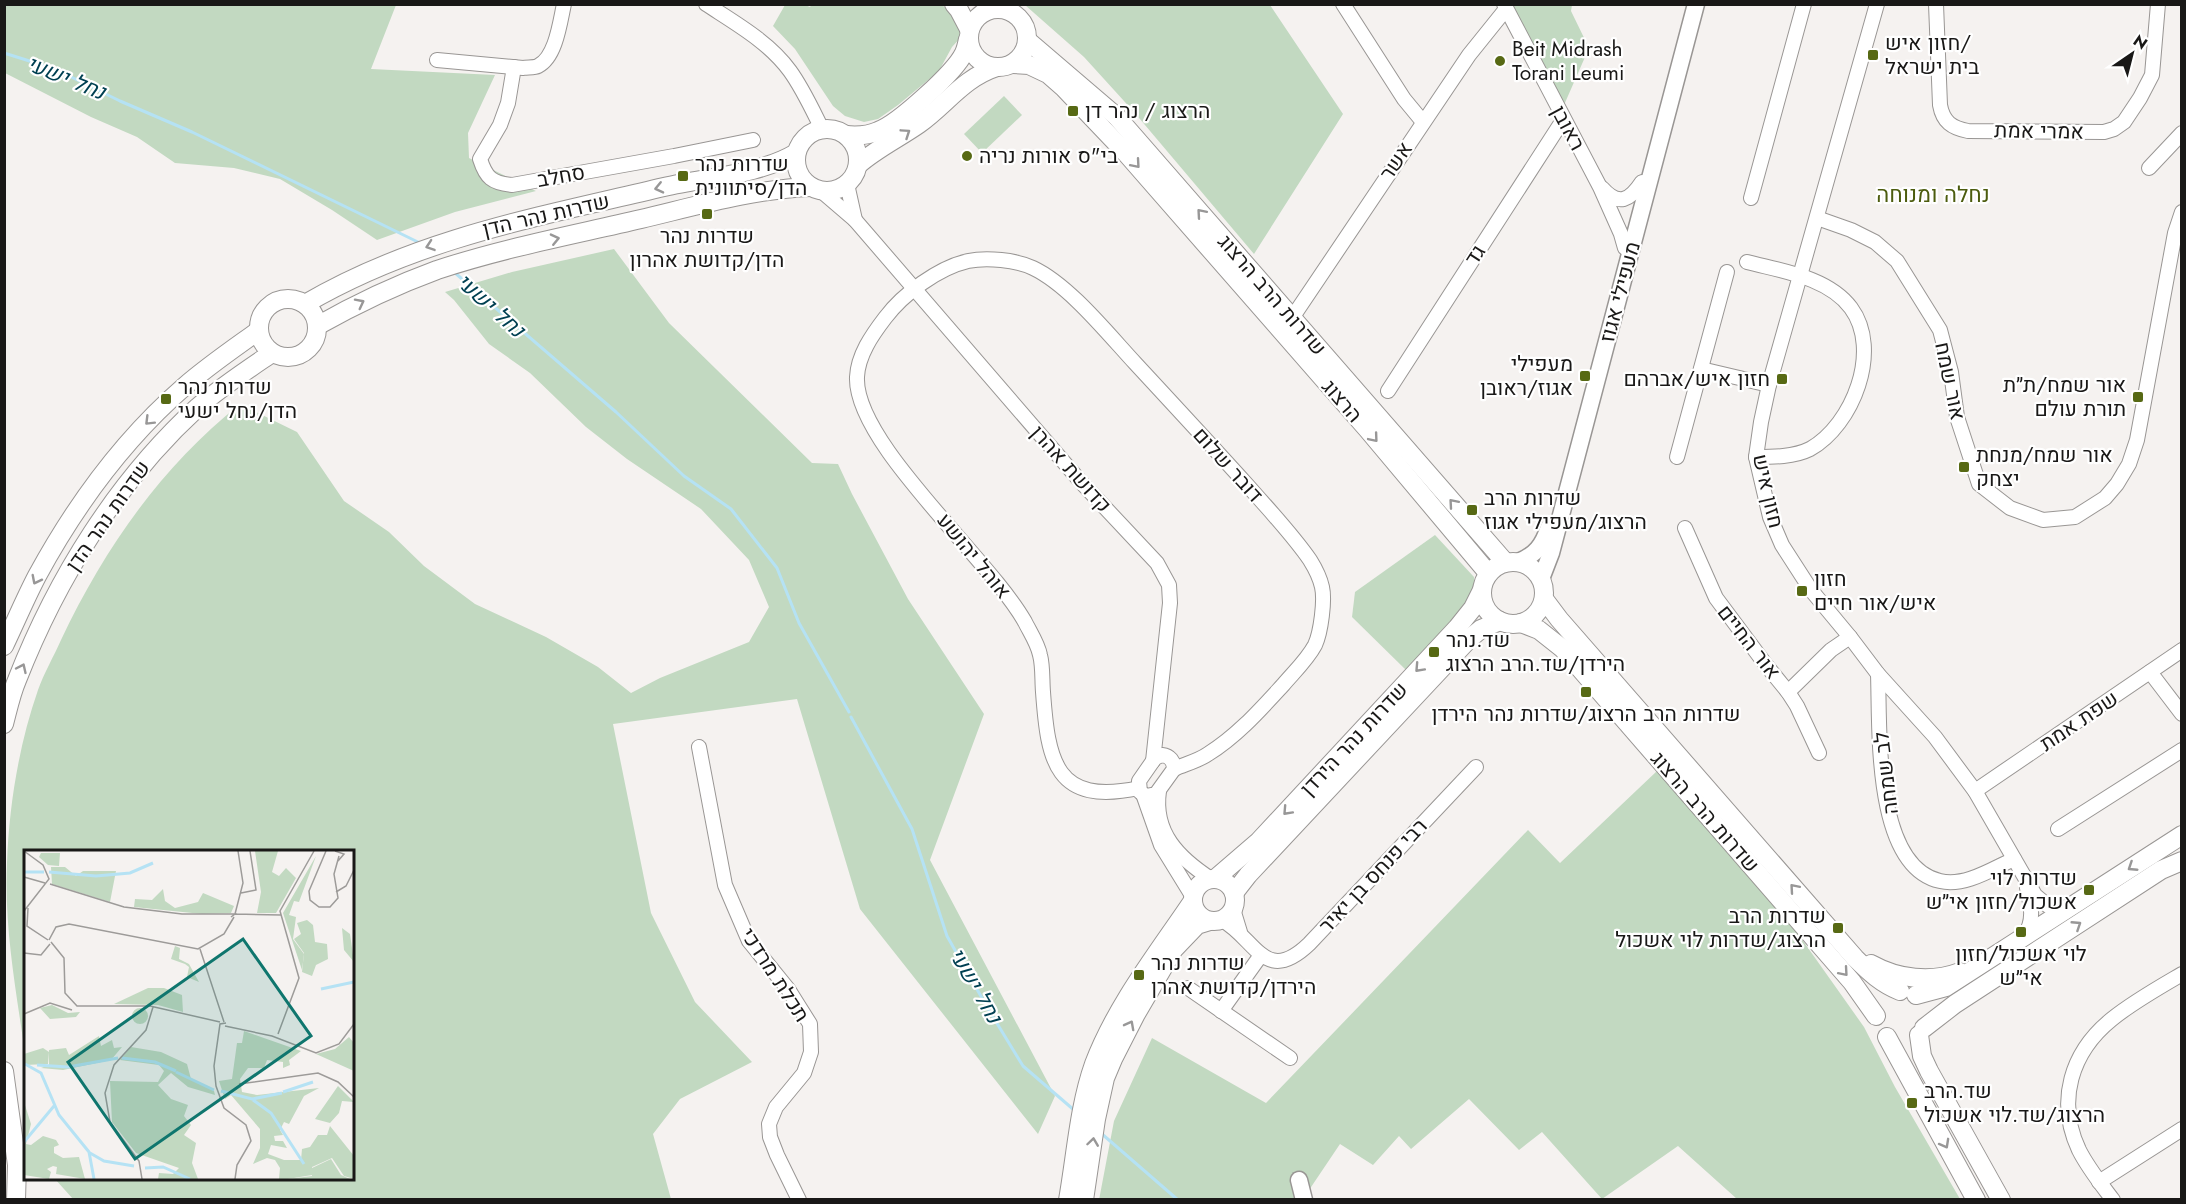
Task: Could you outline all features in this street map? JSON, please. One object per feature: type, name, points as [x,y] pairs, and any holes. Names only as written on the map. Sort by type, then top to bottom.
[{"type":"main road","points":[[954,4],[969,34],[974,56],[986,65],[1005,65]]},
{"type":"main road","points":[[846,135],[854,145],[858,158],[856,172],[847,184],[839,189],[815,188],[800,176],[795,161],[796,153],[805,137],[822,129],[830,129],[846,135],[865,135],[881,130],[900,117],[954,67],[964,53],[969,34],[979,15],[991,6],[1002,8],[1018,16],[1027,31],[1028,40],[1020,58],[980,72],[921,123],[869,155],[858,165]]},
{"type":"main road","name":"שדרות הרב הרצוג","points":[[1028,40],[1117,117],[1292,318],[1512,562]]},
{"type":"main road","name":"הרצוג","points":[[1005,65],[1029,65],[1048,74],[1125,152],[1368,430],[1485,582]]},
{"type":"main road","name":"שדרות נהר הדן","points":[[305,304],[384,264],[477,231],[688,182],[764,167],[796,153]]},
{"type":"main road","name":"שדרות נהר הדן","points":[[317,326],[370,298],[405,283],[498,252],[704,204],[788,188],[815,188]]},
{"type":"main road","points":[[277,300],[296,300],[305,304],[311,310],[317,326],[313,343],[302,354],[287,358],[272,353],[263,344],[258,331],[262,313],[277,300]]},
{"type":"main road","name":"שדרות נהר הדן","points":[[4,646],[42,567],[63,532],[111,463],[135,435],[183,387],[258,331]]},
{"type":"main road","name":"שדרות נהר הדן","points":[[4,724],[16,681],[59,588],[81,551],[131,478],[153,452],[199,407],[272,353]]},
{"type":"main road","points":[[1512,562],[1532,568],[1541,579],[1544,599],[1536,614],[1521,623],[1510,624],[1500,621],[1486,609],[1485,582],[1512,562]]},
{"type":"main road","name":"שדרות נהר הירדן","points":[[1214,878],[1259,841],[1449,637],[1473,608],[1485,582]]},
{"type":"main road","name":"שדרות הרב הרצוג","points":[[1544,599],[1846,948],[1877,979],[1888,986],[1908,993]]},
{"type":"main road","name":"שדרות נהר הירדן","points":[[1084,1200],[1096,1119],[1099,1072],[1174,949],[1197,925],[1225,911],[1248,875],[1469,639],[1481,629],[1500,621]]},
{"type":"main road","name":"שדרות הרב הרצוג","points":[[1521,623],[1539,630],[1563,649],[1852,982],[1876,1016]]},
{"type":"main road","points":[[1976,1200],[1887,1037],[1881,1031],[1876,1016],[1877,1009],[1886,996],[1946,987],[2181,835]]},
{"type":"main road","points":[[1887,1037],[1903,1042],[1921,1032],[1955,1004],[2161,870],[2181,861]]},
{"type":"main road","points":[[1214,878],[1227,883],[1225,911],[1198,915],[1192,900],[1197,886],[1214,878]]},
{"type":"main road","name":"שדרות נהר הירדן","points":[[1068,1200],[1083,1109],[1099,1072],[1111,1029],[1132,989],[1192,900]]},
{"type":"main road","points":[[1846,948],[1891,973],[1921,978],[1952,975],[1982,965]]},
{"type":"main road","points":[[1908,993],[1925,1007],[1926,1021],[1921,1032],[1922,1056],[2001,1200]]},
{"type":"main road","points":[[4,1071],[17,1165],[16,1200]]},
{"type":"street","points":[[437,60],[514,67],[537,66],[547,58],[555,43],[564,4]]},
{"type":"street","points":[[706,4],[770,49],[783,63],[808,100],[822,129]]},
{"type":"street","points":[[1343,4],[1404,99],[1423,122]]},
{"type":"street","name":"מעפילי אגוז","points":[[1512,562],[1536,552],[1547,533],[1689,4]]},
{"type":"street","name":"מעפילי אגוז","points":[[1541,579],[1551,553],[1696,4]]},
{"type":"street","points":[[1751,198],[1804,4]]},
{"type":"street","name":"חזון איש","points":[[1877,4],[1817,218],[1798,276],[1769,385],[1756,457],[1770,517],[1782,545],[1811,590],[1878,674],[1935,737],[1975,790],[2024,878],[2040,900],[2055,910],[2063,911]]},
{"type":"street","name":"אמרי אמת","points":[[1936,4],[1940,105],[1942,114],[1952,126],[1968,131],[2104,132],[2124,122],[2152,75],[2158,4]]},
{"type":"street","name":"אשר","points":[[1292,318],[1423,122],[1505,7]]},
{"type":"street","name":"ראובן","points":[[1505,7],[1600,187],[1621,234],[1624,248]]},
{"type":"street","name":"סחלב","points":[[514,67],[508,103],[500,125],[480,159],[484,173],[500,184],[512,185],[753,140]]},
{"type":"street","name":"גד","points":[[1388,391],[1563,120]]},
{"type":"street","points":[[2149,168],[2181,133]]},
{"type":"street","points":[[1600,187],[1610,196],[1620,200],[1631,196],[1642,182]]},
{"type":"street","name":"קדושת אהרן","points":[[847,184],[855,220]]},
{"type":"street","name":"קדושת אהרן","points":[[815,188],[855,220],[1081,482],[1157,563],[1169,585],[1170,603],[1153,761]]},
{"type":"street","name":"אור שמח","points":[[1817,218],[1851,230],[1875,243],[1897,261],[1940,330],[1951,372],[1957,417],[1979,484],[2010,508],[2043,520],[2075,517],[2092,507],[2105,498],[2129,464],[2137,440],[2175,233],[2181,212]]},
{"type":"street","name":"דובר שלום","points":[[913,288],[968,261],[988,260],[1017,263],[1033,268],[1053,281],[1105,331],[1199,431],[1313,564],[1323,588],[1323,604],[1316,642],[1304,661],[1243,728],[1206,756],[1174,769]]},
{"type":"street","points":[[1747,262],[1825,286],[1852,309],[1862,333],[1863,358],[1860,383],[1851,406],[1832,430],[1810,448],[1794,454],[1756,457]]},
{"type":"street","points":[[1677,457],[1727,272]]},
{"type":"street","name":"אוהל יהושע","points":[[913,288],[891,310],[873,333],[864,350],[857,376],[859,398],[867,417],[883,444],[902,469],[992,576],[1024,619],[1040,654],[1046,725],[1049,748],[1054,763],[1065,777],[1080,788],[1114,794],[1141,791],[1150,796],[1159,791]]},
{"type":"street","points":[[1701,369],[1769,385]]},
{"type":"street","name":"אור החיים","points":[[1685,528],[1716,598],[1788,692],[1819,753]]},
{"type":"street","points":[[1788,692],[1832,650],[1850,637]]},
{"type":"street","name":"שפת אמת","points":[[1975,790],[2181,650]]},
{"type":"street","points":[[2150,672],[2181,714]]},
{"type":"street","name":"לב שמחה","points":[[1878,674],[1883,786],[1893,831],[1903,853],[1922,872],[1941,881],[1967,880],[2014,859]]},
{"type":"street","name":"תכלת מרדכי","points":[[699,747],[725,885],[749,941],[788,989],[810,1024],[811,1052],[804,1073],[776,1107],[769,1124],[770,1137],[777,1155],[799,1200]]},
{"type":"street","points":[[2058,829],[2181,750]]},
{"type":"street","points":[[1192,900],[1161,844],[1141,791],[1139,781],[1159,756],[1166,755],[1173,761],[1174,769],[1159,791],[1159,815],[1168,839],[1184,860],[1214,878]]},
{"type":"street","name":"רבי פנחס בן יאיר","points":[[1261,955],[1279,962],[1295,956],[1302,950],[1476,767]]},
{"type":"street","name":"חזון איש","points":[[2023,938],[2029,929],[2032,914],[2024,878]]},
{"type":"street","points":[[1221,1011],[1261,955],[1235,929],[1225,911]]},
{"type":"street","points":[[2113,1200],[2080,1151],[2070,1120],[2070,1085],[2078,1058],[2087,1044],[2112,1019],[2181,974]]},
{"type":"street","points":[[1188,988],[1290,1058]]},
{"type":"street","points":[[2099,1182],[2181,1129]]},
{"type":"street","points":[[1299,1180],[1304,1200]]},
{"type":"green space","points":[[812,4],[942,5],[955,19],[961,37],[952,47],[939,71],[878,119],[864,122],[845,116],[833,106],[795,49],[773,26],[785,5],[810,7]]},
{"type":"green space","points":[[4,5],[396,5],[371,69],[495,75],[468,133],[469,158],[536,191],[455,212],[377,240],[280,179],[234,168],[175,163],[137,137],[91,117],[5,73]]},
{"type":"green space","points":[[1025,5],[1270,5],[1343,114],[1254,254],[1134,112],[1084,57]]},
{"type":"green space","points":[[1504,5],[1572,5],[1571,11],[1589,48],[1564,105]]},
{"type":"green space","points":[[1004,96],[1022,115],[982,153],[964,134]]},
{"type":"green space","points":[[614,249],[669,323],[812,463],[838,464],[908,599],[984,714],[930,860],[1055,1096],[1038,1134],[860,909],[797,699],[613,724],[651,913],[695,1002],[752,1062],[680,1099],[653,1134],[671,1199],[73,1199],[56,1180],[354,1180],[354,850],[24,850],[24,1046],[12,958],[7,887],[8,841],[13,797],[20,753],[31,711],[46,671],[78,606],[116,542],[160,482],[211,428],[240,404],[297,432],[344,501],[389,532],[424,566],[475,604],[546,637],[598,667],[631,693],[660,678],[749,642],[769,607],[749,560],[701,509],[627,459],[586,427],[530,373],[489,344],[445,292],[512,272]]},
{"type":"green space","points":[[1435,535],[1474,577],[1476,590],[1468,605],[1406,670],[1352,617],[1355,592]]},
{"type":"green space","points":[[1657,771],[1796,931],[1864,1027],[1895,1087],[1960,1199],[1737,1199],[1678,1146],[1602,1199],[1542,1132],[1519,1150],[1469,1099],[1411,1149],[1399,1136],[1373,1165],[1340,1144],[1303,1199],[1099,1200],[1114,1121],[1152,1038],[1266,1103],[1528,830],[1560,863]]},
{"type":"waterway","name":"נחל ישעי","points":[[4,53],[55,69],[120,101],[192,132],[422,244]]},
{"type":"waterway","name":"נחל ישעי","points":[[454,272],[616,412],[684,476],[731,509],[777,568],[799,623],[849,712]]},
{"type":"waterway","name":"נחל ישעי","points":[[851,717],[912,829],[947,936],[987,1007],[1023,1066],[1074,1110]]},
{"type":"waterway","name":"נחל ישעי","points":[[1102,1134],[1178,1200]]},
{"type":"place","name":"חזון איש/ בית ישראל","points":[[1873,55]]},
{"type":"place","name":"Beit Midrash Torani Leumi","points":[[1500,61]]},
{"type":"place","name":"הרצוג / נהר דן","points":[[1073,111]]},
{"type":"place","name":"בי\"ס אורות נריה","points":[[967,156]]},
{"type":"place","name":"שדרות נהר הדן/סיתוונית","points":[[683,176]]},
{"type":"place","name":"שדרות נהר הדן/קדושת אהרון","points":[[707,214]]},
{"type":"place","name":"מעפילי אגוז/ראובן","points":[[1585,376]]},
{"type":"place","name":"חזון איש/אברהם","points":[[1782,379]]},
{"type":"place","name":"אור שמח/ת״ת תורת עולם","points":[[2138,397]]},
{"type":"place","name":"שדרות נהר הדן/נחל ישעי","points":[[166,399]]},
{"type":"place","name":"אור שמח/מנחת יצחק","points":[[1964,467]]},
{"type":"place","name":"שדרות הרב הרצוג/מעפילי אגוז","points":[[1472,510]]},
{"type":"place","name":"חזון איש/אור חיים","points":[[1802,591]]},
{"type":"place","name":"שד.נהר הירדן/שד.הרב הרצוג","points":[[1434,652]]},
{"type":"place","name":"שדרות הרב הרצוג/שדרות נהר הירדן","points":[[1586,692]]},
{"type":"place","name":"שדרות לוי אשכול/חזון אי״ש","points":[[2089,890]]},
{"type":"place","name":"שדרות הרב הרצוג/שדרות לוי אשכול","points":[[1838,928]]},
{"type":"place","name":"לוי אשכול/חזון אי״ש","points":[[2021,932]]},
{"type":"place","name":"שדרות נהר הירדן/קדושת אהרן","points":[[1139,975]]},
{"type":"place","name":"שד.הרב הרצוג/שד.לוי אשכול","points":[[1912,1103]]},
{"type":"district","name":"נחלה ומנוחה","points":[[1933,194]]}]
